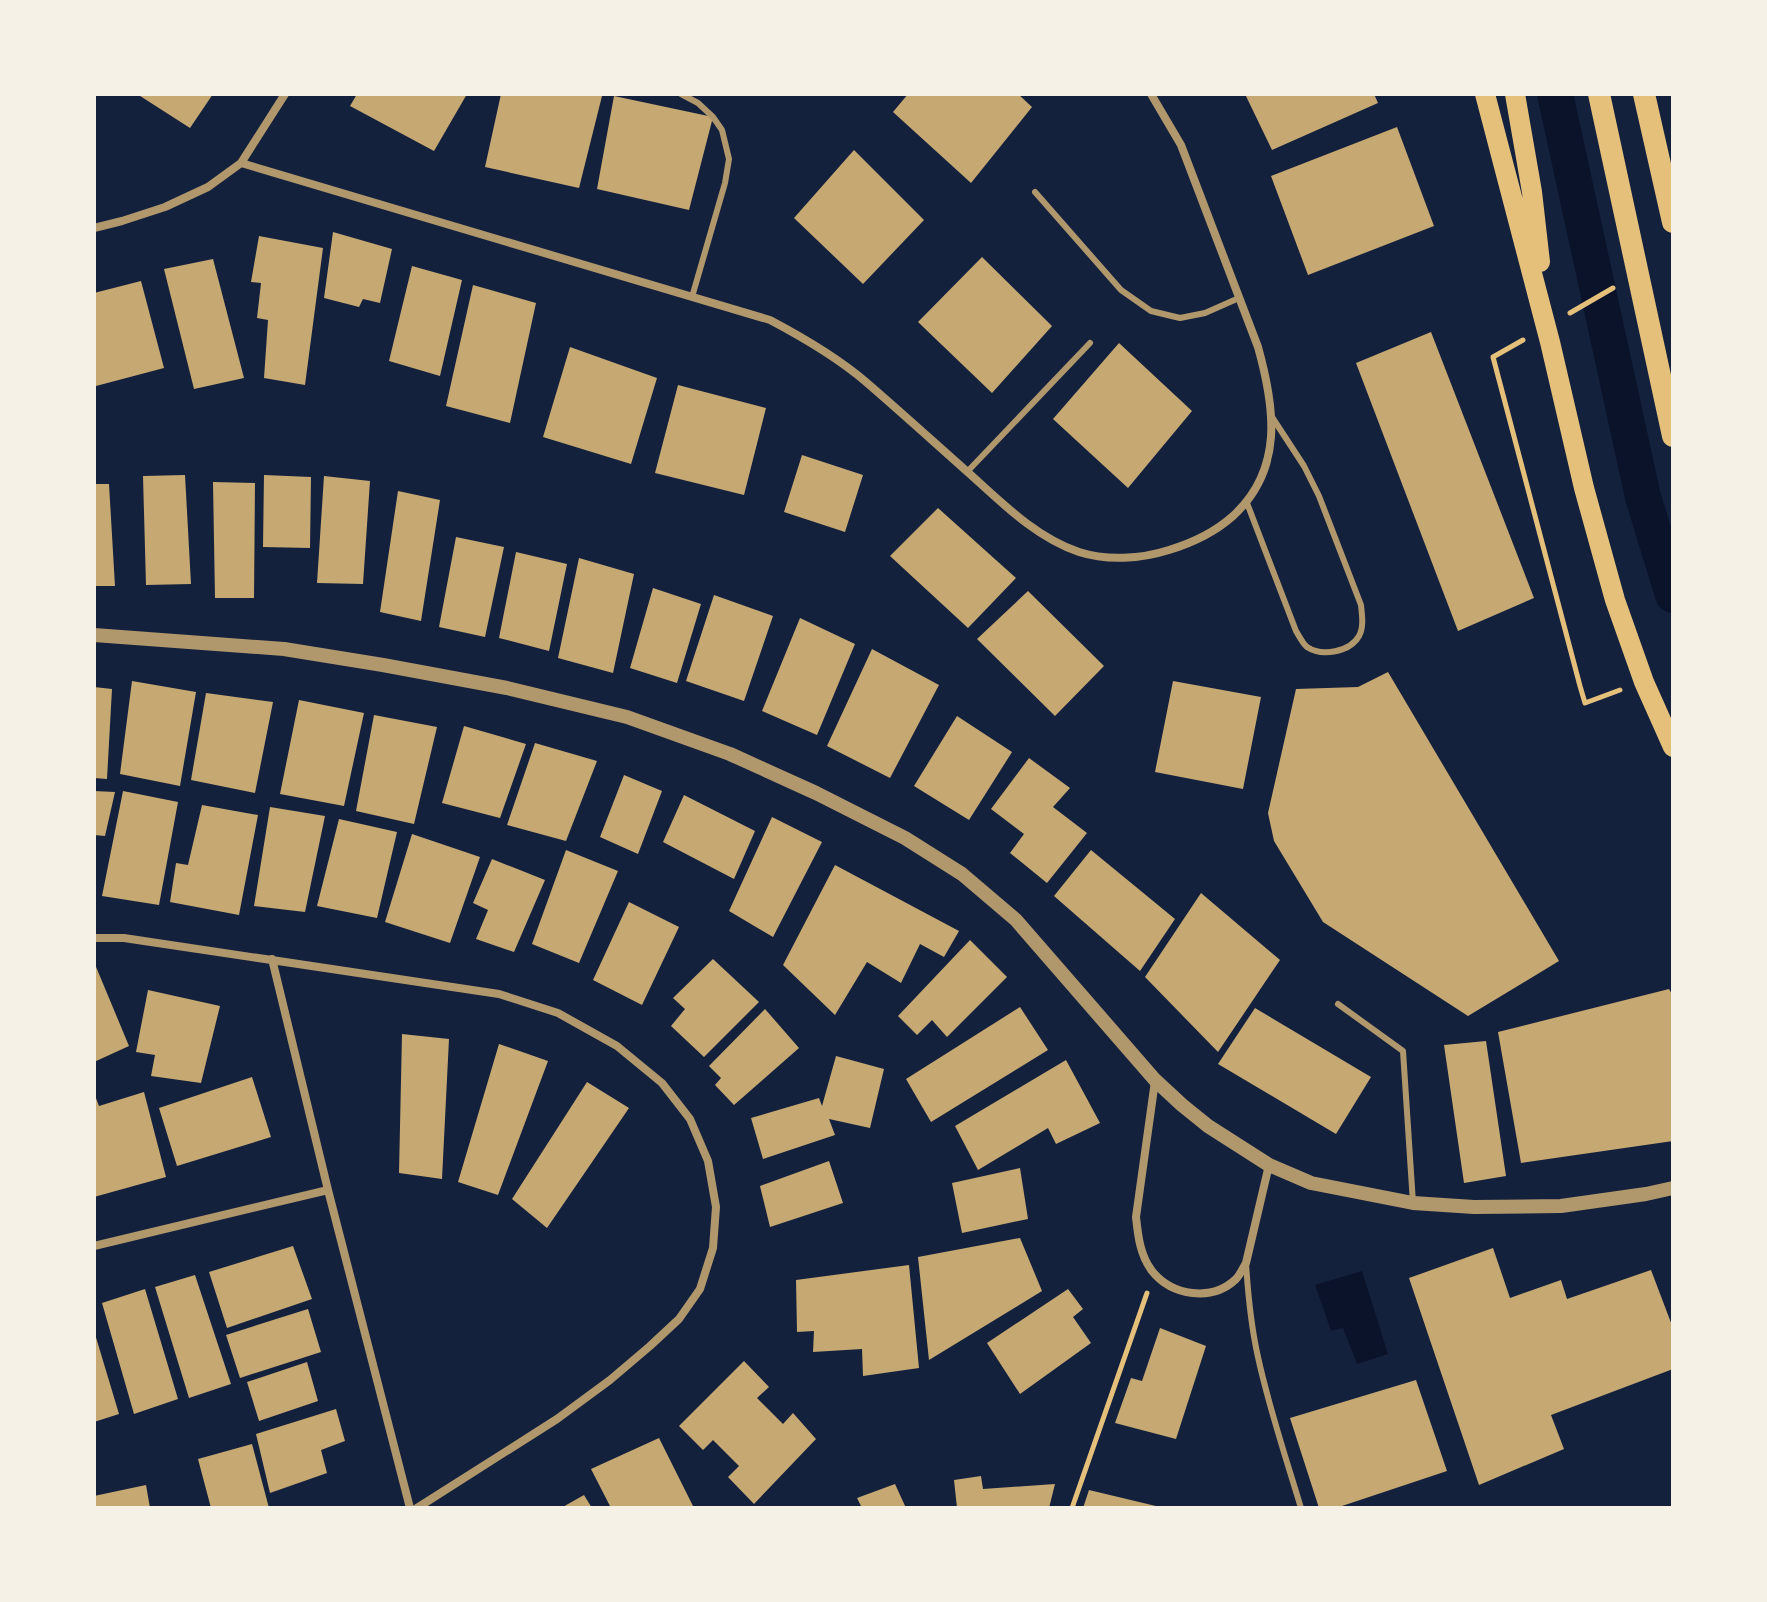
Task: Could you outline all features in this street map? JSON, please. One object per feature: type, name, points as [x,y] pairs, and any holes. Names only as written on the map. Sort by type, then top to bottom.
[{"type":"highway","points":[[1599,94],[1673,436]]},
{"type":"highway","points":[[1644,94],[1673,222]]},
{"type":"main road","points":[[1485,94],[1615,600],[1644,682],[1673,747]]},
{"type":"main road","points":[[1515,94],[1532,192],[1550,342]]},
{"type":"street","points":[[94,228],[165,207],[208,187],[241,163],[285,94]]},
{"type":"street","points":[[241,163],[770,320],[816,345],[864,380],[1010,510],[1046,537],[1080,552],[1118,558],[1155,555],[1191,543],[1222,526],[1247,503],[1262,478],[1270,451],[1272,417],[1258,347],[1181,145],[1151,94]]},
{"type":"street","points":[[94,635],[284,649],[507,688],[627,717],[730,754],[905,838],[962,874],[1016,920],[1155,1080],[1208,1126],[1269,1165],[1311,1183],[1413,1203],[1474,1207],[1561,1206],[1673,1188]]},
{"type":"street","points":[[94,938],[124,938],[499,994],[558,1013],[617,1046],[662,1083],[690,1119],[708,1161],[716,1207],[713,1248],[700,1289],[679,1319],[610,1380],[557,1419],[417,1508]]},
{"type":"street","points":[[272,959],[410,1508]]},
{"type":"street","points":[[1155,1080],[1136,1217],[1138,1238],[1145,1259],[1154,1273],[1170,1285],[1201,1294],[1213,1292],[1238,1277],[1246,1263],[1269,1165]]},
{"type":"street","points":[[94,1246],[328,1190]]},
{"type":"street","points":[[1646,1194],[1673,1195]]},
{"type":"lane","points":[[681,94],[698,103],[713,117],[722,130],[729,159],[692,297]]},
{"type":"lane","points":[[1035,192],[1121,290],[1151,311],[1180,318],[1205,313],[1239,298]]},
{"type":"lane","points":[[967,472],[1090,343]]},
{"type":"lane","points":[[1247,503],[1296,631],[1307,647],[1326,653],[1343,649],[1358,637],[1361,605],[1319,496],[1304,466],[1272,417]]},
{"type":"lane","points":[[1338,1004],[1403,1051],[1413,1203]]},
{"type":"lane","points":[[1246,1263],[1258,1357],[1301,1508]]},
{"type":"path","points":[[1580,686],[1585,703],[1644,682]]},
{"type":"path","points":[[1072,1508],[1154,1273]]},
{"type":"water","points":[[1362,1271],[1388,1354],[1357,1364],[1343,1328],[1331,1331],[1315,1285]]},
{"type":"building","points":[[137,94],[213,94],[190,128]]},
{"type":"building","points":[[357,94],[467,94],[434,151],[350,106]]},
{"type":"building","points":[[501,94],[602,96],[579,188],[485,167]]},
{"type":"building","points":[[908,94],[1018,94],[1032,107],[971,183],[893,112]]},
{"type":"building","points":[[1245,94],[1374,94],[1378,103],[1272,150]]},
{"type":"building","points":[[614,96],[713,117],[689,210],[597,189]]},
{"type":"building","points":[[1397,127],[1434,226],[1308,275],[1271,176]]},
{"type":"building","points":[[854,150],[924,220],[863,284],[794,218]]},
{"type":"building","points":[[333,232],[392,249],[380,303],[363,299],[359,307],[324,298]]},
{"type":"building","points":[[259,236],[323,248],[305,385],[264,378],[268,320],[257,318],[261,283],[251,282]]},
{"type":"building","points":[[982,257],[1052,326],[992,393],[918,322]]},
{"type":"building","points":[[213,259],[244,378],[194,389],[164,269]]},
{"type":"building","points":[[412,266],[462,280],[440,376],[389,361]]},
{"type":"building","points":[[141,281],[164,368],[96,386],[94,293]]},
{"type":"building","points":[[473,285],[536,303],[510,423],[446,406]]},
{"type":"building","points":[[1431,332],[1534,598],[1458,631],[1356,363]]},
{"type":"building","points":[[1119,343],[1192,411],[1128,488],[1053,419]]},
{"type":"building","points":[[570,347],[657,378],[631,464],[543,437]]},
{"type":"building","points":[[678,385],[766,408],[744,495],[655,473]]},
{"type":"building","points":[[802,455],[863,475],[845,532],[784,512]]},
{"type":"building","points":[[185,475],[191,584],[146,585],[143,476]]},
{"type":"building","points":[[264,475],[311,477],[310,548],[263,547]]},
{"type":"building","points":[[324,476],[370,481],[363,584],[317,583]]},
{"type":"building","points":[[213,482],[255,483],[254,598],[215,598]]},
{"type":"building","points":[[94,484],[109,484],[115,586],[94,586]]},
{"type":"building","points":[[398,491],[440,500],[421,621],[380,612]]},
{"type":"building","points":[[938,508],[1016,578],[968,628],[890,556]]},
{"type":"building","points":[[456,537],[504,547],[485,637],[439,627]]},
{"type":"building","points":[[516,552],[567,564],[549,651],[499,638]]},
{"type":"building","points":[[579,558],[634,574],[613,673],[558,658]]},
{"type":"building","points":[[653,588],[701,604],[677,683],[630,668]]},
{"type":"building","points":[[1028,591],[1104,666],[1055,716],[977,639]]},
{"type":"building","points":[[714,595],[773,616],[744,701],[686,681]]},
{"type":"building","points":[[800,618],[855,644],[817,735],[762,711]]},
{"type":"building","points":[[872,649],[939,685],[890,778],[827,746]]},
{"type":"building","points":[[1388,672],[1559,961],[1468,1016],[1323,922],[1274,841],[1268,813],[1296,689],[1358,687]]},
{"type":"building","points":[[132,681],[196,692],[180,786],[120,774]]},
{"type":"building","points":[[1173,681],[1261,697],[1243,789],[1155,772]]},
{"type":"building","points":[[94,687],[112,689],[107,779],[94,778]]},
{"type":"building","points":[[206,693],[273,702],[255,793],[191,780]]},
{"type":"building","points":[[299,700],[364,713],[344,806],[280,794]]},
{"type":"building","points":[[374,715],[437,727],[414,824],[356,811]]},
{"type":"building","points":[[957,716],[1012,752],[969,820],[914,786]]},
{"type":"building","points":[[464,726],[526,744],[500,818],[442,803]]},
{"type":"building","points":[[535,743],[597,761],[566,841],[507,825]]},
{"type":"building","points":[[1029,758],[1070,788],[1053,807],[1087,833],[1047,883],[1010,853],[1024,834],[991,809]]},
{"type":"building","points":[[624,775],[662,791],[638,854],[600,837]]},
{"type":"building","points":[[94,791],[115,792],[105,836],[94,835]]},
{"type":"building","points":[[123,791],[178,802],[159,905],[102,896]]},
{"type":"building","points":[[684,795],[755,831],[734,879],[663,842]]},
{"type":"building","points":[[202,805],[258,815],[239,915],[170,902],[176,863],[188,865]]},
{"type":"building","points":[[270,807],[325,816],[305,912],[254,906]]},
{"type":"building","points":[[772,817],[822,842],[773,937],[729,911]]},
{"type":"building","points":[[339,819],[397,832],[377,918],[317,906]]},
{"type":"building","points":[[412,834],[480,857],[450,943],[385,922]]},
{"type":"building","points":[[566,850],[618,871],[579,963],[532,944]]},
{"type":"building","points":[[1091,850],[1175,919],[1140,971],[1054,896]]},
{"type":"building","points":[[492,859],[545,880],[514,952],[476,939],[488,910],[473,903]]},
{"type":"building","points":[[835,865],[959,931],[944,957],[920,944],[901,983],[867,962],[835,1015],[783,965]]},
{"type":"building","points":[[1201,893],[1280,960],[1218,1052],[1145,977]]},
{"type":"building","points":[[629,902],[679,927],[642,1005],[593,980]]},
{"type":"building","points":[[970,940],[1007,977],[947,1037],[932,1020],[917,1035],[898,1016]]},
{"type":"building","points":[[713,959],[759,1002],[704,1057],[671,1026],[685,1009],[673,998]]},
{"type":"building","points":[[94,962],[129,1046],[94,1062]]},
{"type":"building","points":[[1669,989],[1673,996],[1673,1141],[1521,1163],[1498,1032]]},
{"type":"building","points":[[148,990],[220,1006],[201,1083],[151,1076],[155,1055],[136,1052]]},
{"type":"building","points":[[1020,1007],[1048,1050],[931,1122],[906,1079]]},
{"type":"building","points":[[1255,1008],[1371,1077],[1336,1134],[1218,1064]]},
{"type":"building","points":[[765,1009],[799,1048],[734,1105],[715,1085],[721,1078],[709,1066]]},
{"type":"building","points":[[402,1034],[449,1039],[442,1179],[399,1173]]},
{"type":"building","points":[[1486,1041],[1506,1176],[1464,1183],[1444,1045]]},
{"type":"building","points":[[499,1044],[548,1061],[498,1195],[458,1182]]},
{"type":"building","points":[[836,1056],[884,1069],[870,1128],[829,1119],[835,1135],[763,1159],[751,1118],[819,1098],[822,1106]]},
{"type":"building","points":[[1066,1060],[1100,1123],[1056,1144],[1048,1128],[978,1170],[955,1126]]},
{"type":"building","points":[[252,1077],[271,1137],[177,1166],[159,1108]]},
{"type":"building","points":[[587,1082],[629,1108],[547,1228],[512,1199]]},
{"type":"building","points":[[144,1092],[166,1177],[94,1197],[94,1093],[99,1106]]},
{"type":"building","points":[[829,1161],[843,1203],[770,1227],[760,1186]]},
{"type":"building","points":[[1020,1168],[1028,1219],[962,1233],[952,1183]]},
{"type":"building","points":[[1020,1238],[1042,1291],[929,1360],[918,1257]]},
{"type":"building","points":[[293,1246],[312,1299],[227,1328],[209,1272]]},
{"type":"building","points":[[1493,1248],[1510,1298],[1561,1280],[1567,1299],[1651,1270],[1673,1328],[1673,1369],[1551,1415],[1564,1449],[1479,1485],[1409,1278]]},
{"type":"building","points":[[909,1265],[919,1368],[863,1376],[862,1349],[813,1352],[814,1331],[797,1332],[796,1280]]},
{"type":"building","points":[[195,1275],[231,1384],[189,1398],[155,1287]]},
{"type":"building","points":[[145,1289],[178,1399],[134,1414],[102,1303]]},
{"type":"building","points":[[1068,1289],[1083,1309],[1073,1317],[1091,1343],[1020,1394],[987,1343]]},
{"type":"building","points":[[308,1309],[321,1352],[240,1378],[226,1335]]},
{"type":"building","points":[[1160,1328],[1206,1346],[1176,1439],[1115,1423],[1131,1378],[1142,1381]]},
{"type":"building","points":[[94,1335],[119,1414],[94,1422]]},
{"type":"building","points":[[744,1361],[769,1387],[757,1398],[783,1424],[793,1413],[816,1439],[754,1504],[728,1477],[739,1466],[713,1440],[703,1450],[679,1426]]},
{"type":"building","points":[[307,1362],[318,1401],[259,1421],[247,1382]]},
{"type":"building","points":[[1416,1380],[1447,1471],[1336,1508],[1319,1508],[1290,1418]]},
{"type":"building","points":[[336,1409],[345,1441],[321,1450],[327,1473],[270,1493],[256,1434]]},
{"type":"building","points":[[659,1438],[694,1508],[611,1508],[591,1469]]},
{"type":"building","points":[[252,1444],[269,1508],[211,1508],[198,1459]]},
{"type":"building","points":[[981,1476],[983,1489],[1055,1484],[1049,1508],[957,1508],[954,1480]]},
{"type":"building","points":[[895,1484],[906,1508],[862,1508],[857,1498]]},
{"type":"building","points":[[146,1485],[150,1508],[94,1508],[94,1496]]},
{"type":"building","points":[[1089,1490],[1160,1507],[1160,1508],[1083,1508]]},
{"type":"building","points":[[584,1495],[592,1508],[561,1508]]},
{"type":"waterway","points":[[1555,94],[1643,497],[1673,595]]}]
